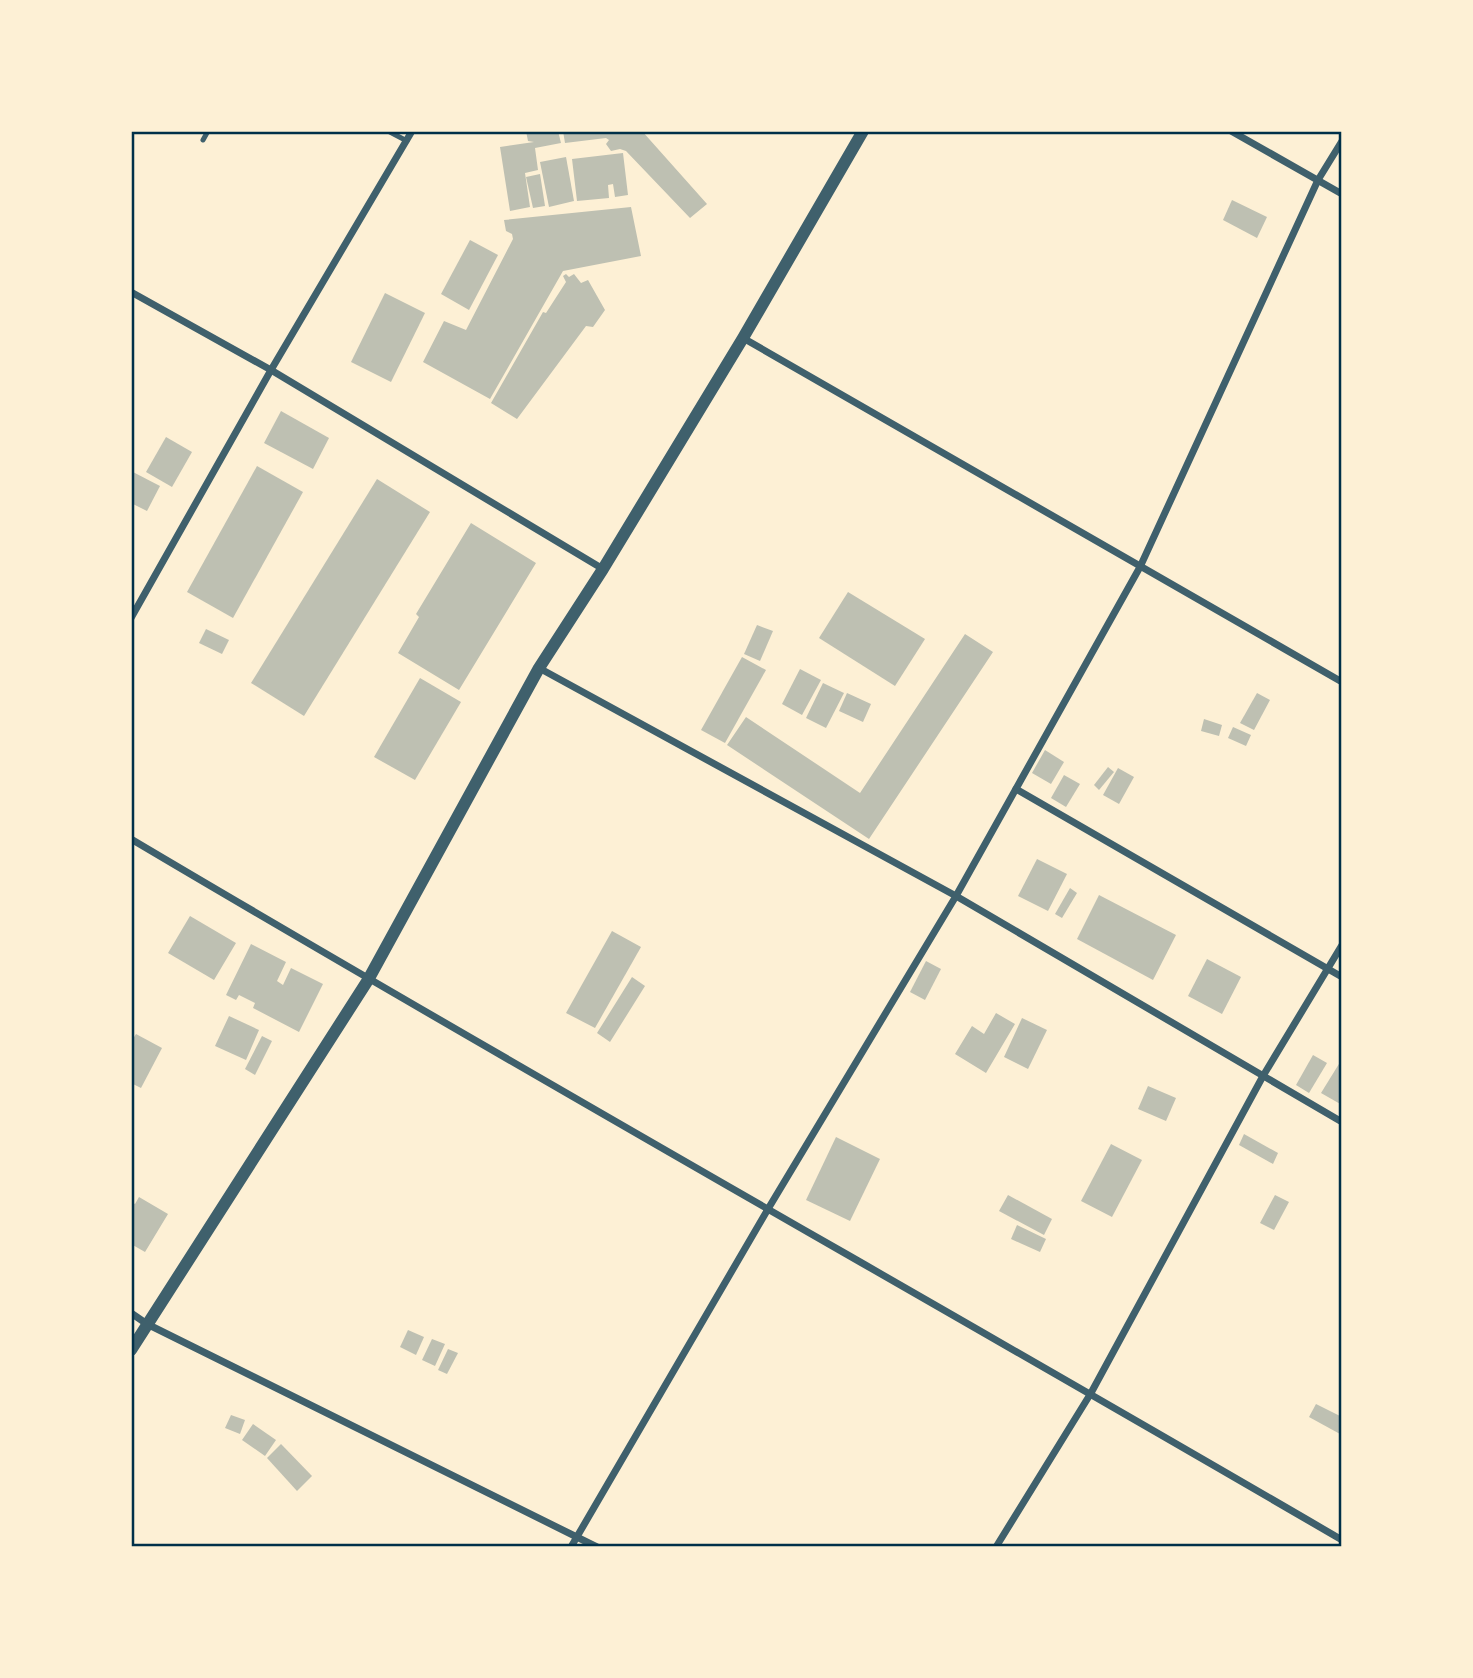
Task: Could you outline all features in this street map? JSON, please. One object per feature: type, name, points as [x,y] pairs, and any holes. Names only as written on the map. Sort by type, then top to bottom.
[{"type":"street","points":[[131,618],[271,370],[412,131]]},
{"type":"street","points":[[131,1350],[369,980],[539,668],[603,569],[743,338],[863,131]]},
{"type":"street","points":[[1231,131],[1342,194]]},
{"type":"street","points":[[571,1547],[768,1209],[957,896],[1140,567],[1318,180],[1342,141]]},
{"type":"street","points":[[131,292],[271,370],[603,569]]},
{"type":"street","points":[[743,338],[1342,682]]},
{"type":"street","points":[[539,668],[957,896],[1342,1122]]},
{"type":"street","points":[[1016,789],[1342,977]]},
{"type":"street","points":[[131,839],[369,980],[1091,1393],[1342,1540]]},
{"type":"street","points":[[996,1547],[1091,1393],[1263,1076],[1342,945]]},
{"type":"street","points":[[131,1313],[147,1324],[597,1547]]},
{"type":"lane","points":[[203,140],[208,131]]},
{"type":"lane","points":[[388,131],[407,141]]},
{"type":"building","points":[[526,131],[558,131],[561,143],[535,148],[538,170],[525,173],[530,207],[510,211],[500,147],[534,142],[528,141]]},
{"type":"building","points":[[563,131],[642,131],[707,204],[690,218],[626,151],[611,151],[606,144],[609,140],[606,138],[565,143]]},
{"type":"building","points":[[623,153],[628,195],[615,197],[613,184],[608,185],[609,198],[577,201],[572,159]]},
{"type":"building","points":[[566,157],[574,201],[549,207],[540,162]]},
{"type":"building","points":[[540,174],[545,206],[533,208],[526,177]]},
{"type":"building","points":[[1232,200],[1267,217],[1257,238],[1223,220]]},
{"type":"building","points":[[631,207],[641,256],[563,271],[490,399],[423,362],[444,321],[466,330],[513,239],[512,234],[506,231],[504,220]]},
{"type":"building","points":[[470,240],[498,255],[469,310],[441,294]]},
{"type":"building","points":[[566,274],[569,277],[574,274],[581,283],[588,280],[605,310],[593,327],[586,326],[517,419],[491,403],[543,312],[546,313],[566,282],[563,276]]},
{"type":"building","points":[[385,293],[425,313],[391,382],[351,362]]},
{"type":"building","points":[[281,411],[329,438],[313,469],[264,443]]},
{"type":"building","points":[[166,437],[192,452],[172,487],[146,472]]},
{"type":"building","points":[[257,466],[303,492],[233,618],[187,592]]},
{"type":"building","points":[[131,471],[160,486],[147,511],[131,503]]},
{"type":"building","points":[[377,479],[430,512],[304,716],[251,683]]},
{"type":"building","points":[[471,523],[536,563],[459,690],[398,653],[419,617],[416,614]]},
{"type":"building","points":[[848,592],[925,639],[895,686],[819,638]]},
{"type":"building","points":[[757,625],[773,631],[760,661],[744,654]]},
{"type":"building","points":[[206,629],[229,640],[222,654],[199,643]]},
{"type":"building","points":[[965,634],[993,652],[869,839],[727,745],[746,717],[860,793]]},
{"type":"building","points":[[742,657],[766,670],[725,743],[701,730]]},
{"type":"building","points":[[800,669],[821,680],[802,715],[782,704]]},
{"type":"building","points":[[420,678],[461,702],[415,780],[374,757]]},
{"type":"building","points":[[823,683],[844,693],[826,728],[806,718]]},
{"type":"building","points":[[847,693],[871,704],[863,722],[839,711]]},
{"type":"building","points":[[1257,693],[1270,700],[1254,730],[1240,723]]},
{"type":"building","points":[[1204,719],[1222,725],[1219,736],[1201,731]]},
{"type":"building","points":[[1233,727],[1251,735],[1246,746],[1228,738]]},
{"type":"building","points":[[1045,750],[1064,762],[1051,784],[1032,773]]},
{"type":"building","points":[[1108,767],[1114,772],[1099,790],[1094,785]]},
{"type":"building","points":[[1118,768],[1134,777],[1119,804],[1103,795]]},
{"type":"building","points":[[1064,775],[1080,784],[1066,807],[1051,798]]},
{"type":"building","points":[[1037,859],[1067,874],[1048,911],[1018,896]]},
{"type":"building","points":[[1070,888],[1077,893],[1062,918],[1055,914]]},
{"type":"building","points":[[1099,895],[1176,935],[1153,980],[1077,939]]},
{"type":"building","points":[[190,916],[236,943],[214,980],[168,953]]},
{"type":"building","points":[[612,931],[641,947],[595,1028],[566,1013]]},
{"type":"building","points":[[251,944],[286,962],[277,981],[283,985],[291,968],[323,984],[299,1032],[253,1008],[255,1003],[239,995],[236,1000],[226,995]]},
{"type":"building","points":[[1207,959],[1241,977],[1222,1014],[1188,996]]},
{"type":"building","points":[[926,961],[941,969],[925,1000],[910,992]]},
{"type":"building","points":[[632,977],[645,986],[610,1042],[597,1033]]},
{"type":"building","points":[[996,1013],[1015,1024],[986,1073],[955,1054],[972,1026],[984,1034]]},
{"type":"building","points":[[229,1016],[259,1030],[246,1060],[215,1046]]},
{"type":"building","points":[[1022,1018],[1047,1030],[1028,1069],[1004,1057]]},
{"type":"building","points":[[136,1034],[162,1048],[141,1088],[131,1083],[131,1042]]},
{"type":"building","points":[[262,1036],[272,1041],[255,1075],[245,1069]]},
{"type":"building","points":[[1313,1055],[1327,1063],[1309,1093],[1296,1085]]},
{"type":"building","points":[[1342,1059],[1342,1105],[1321,1093]]},
{"type":"building","points":[[1148,1086],[1176,1098],[1166,1121],[1138,1109]]},
{"type":"building","points":[[1244,1134],[1278,1153],[1273,1164],[1239,1145]]},
{"type":"building","points":[[836,1137],[880,1159],[850,1221],[806,1200]]},
{"type":"building","points":[[1111,1144],[1142,1160],[1112,1217],[1081,1201]]},
{"type":"building","points":[[1008,1195],[1052,1219],[1044,1235],[999,1211]]},
{"type":"building","points":[[1275,1195],[1289,1202],[1274,1230],[1260,1223]]},
{"type":"building","points":[[139,1197],[168,1214],[145,1252],[131,1244],[131,1202],[135,1204]]},
{"type":"building","points":[[1017,1225],[1046,1239],[1040,1252],[1011,1239]]},
{"type":"building","points":[[408,1330],[424,1337],[416,1355],[400,1347]]},
{"type":"building","points":[[432,1339],[445,1344],[435,1366],[422,1360]]},
{"type":"building","points":[[448,1349],[458,1353],[447,1374],[438,1370]]},
{"type":"building","points":[[1316,1404],[1342,1417],[1340,1434],[1309,1417]]},
{"type":"building","points":[[231,1415],[245,1420],[240,1434],[225,1428]]},
{"type":"building","points":[[253,1424],[276,1440],[265,1456],[242,1440]]},
{"type":"building","points":[[281,1444],[312,1476],[297,1491],[267,1458]]}]
